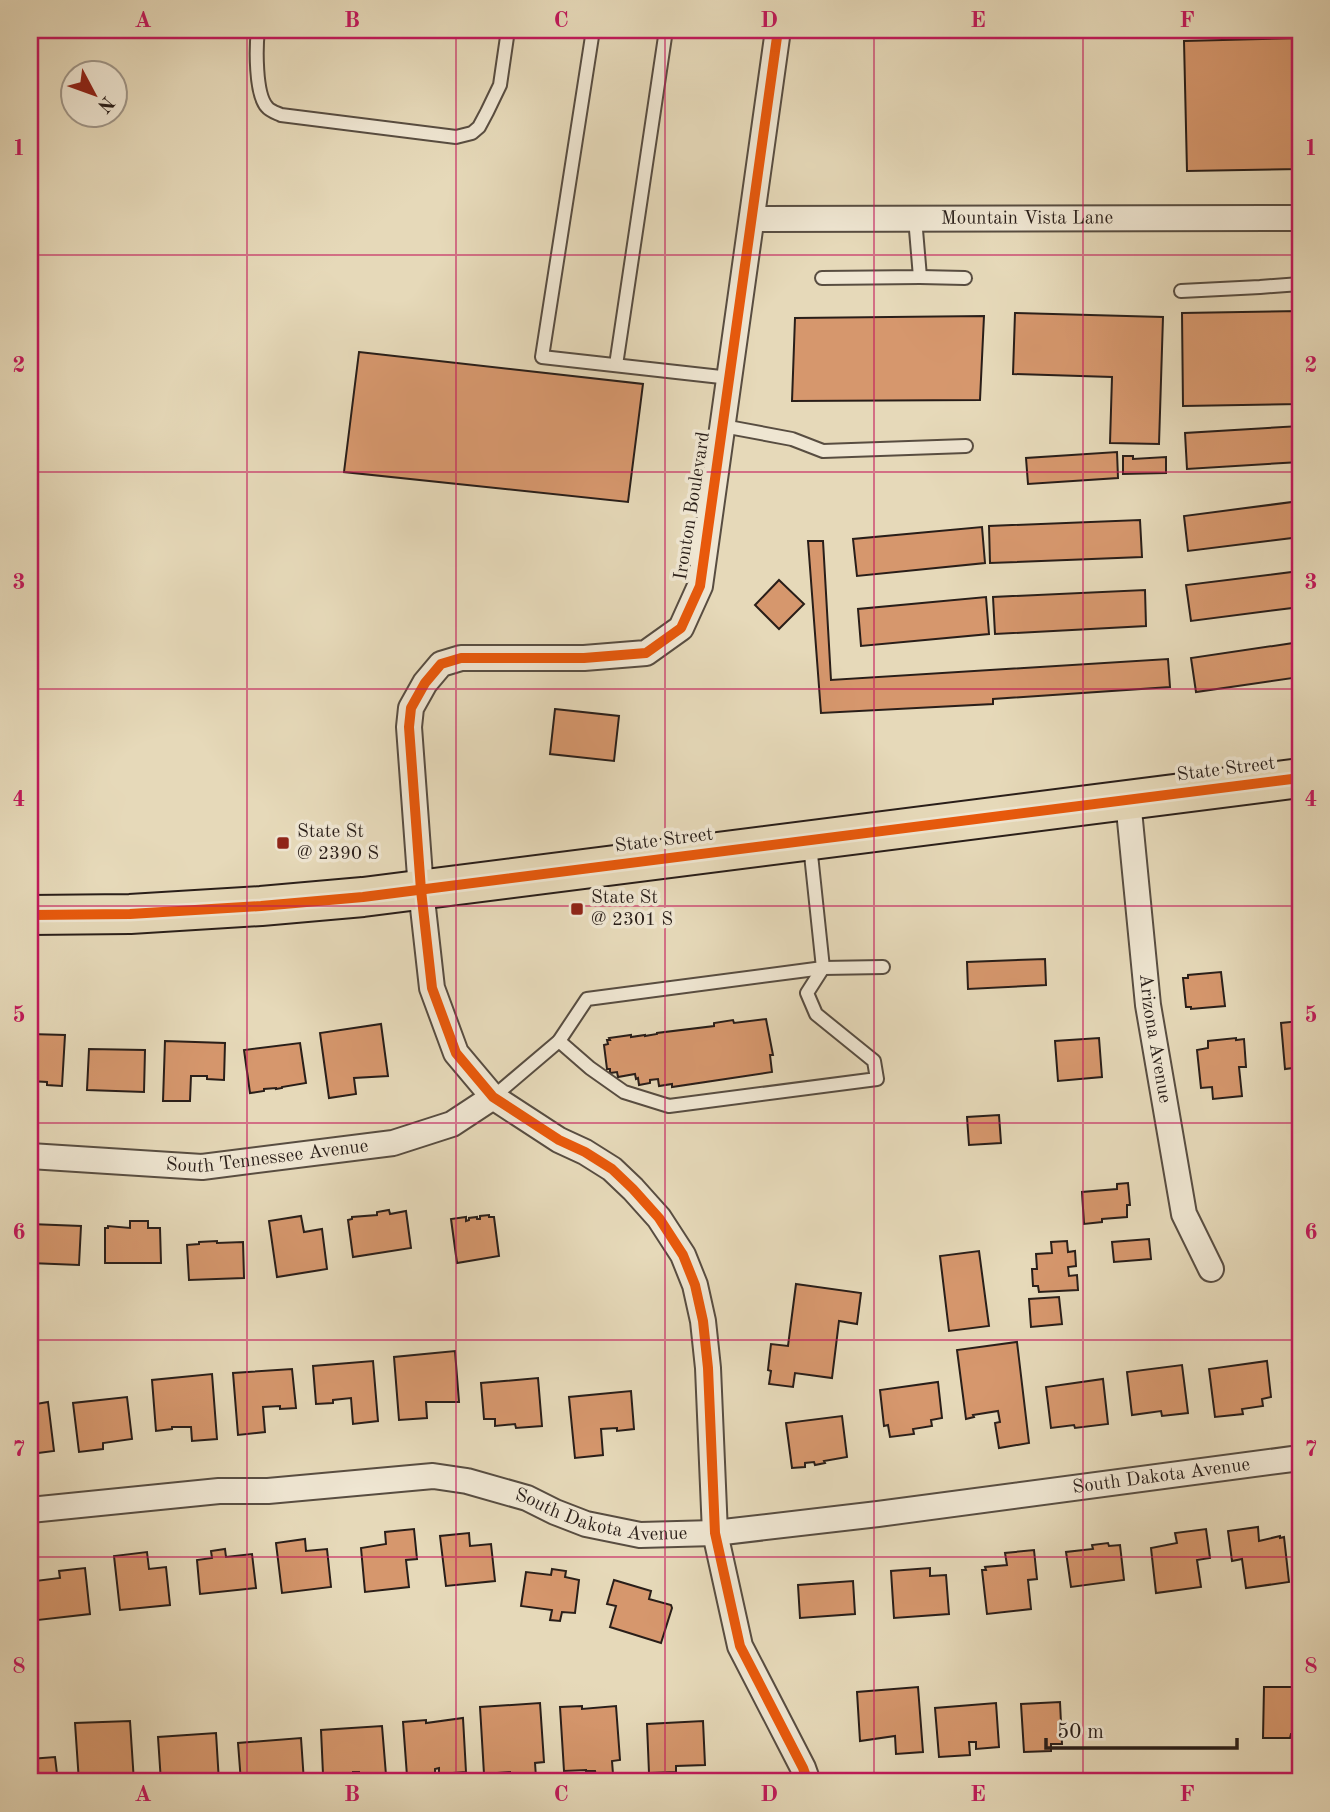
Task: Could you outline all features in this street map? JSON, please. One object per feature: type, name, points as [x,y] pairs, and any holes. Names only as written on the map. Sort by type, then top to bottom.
[{"type":"main road","name":"State Street","points":[[30,915],[131,914],[363,897],[1300,778]]},
{"type":"street","name":"Ironton Boulevard","points":[[778,30],[700,586],[681,628],[646,653],[584,658],[461,658],[442,664],[425,682],[411,708],[409,727],[421,890],[432,988],[456,1053],[493,1097],[559,1140],[611,1168],[659,1218],[683,1255],[695,1285],[704,1321],[715,1533],[740,1646],[808,1782]]},
{"type":"street","name":"Mountain Vista Lane","points":[[752,219],[1300,218]]},
{"type":"street","name":"Arizona Avenue","points":[[1128,800],[1148,1005],[1184,1214],[1211,1269]]},
{"type":"street","name":"South Tennessee Avenue","points":[[30,1156],[202,1167],[393,1143],[452,1124],[493,1097]]},
{"type":"street","name":"South Dakota Avenue","points":[[30,1510],[219,1491],[268,1491],[433,1476],[467,1480],[527,1498],[586,1524],[640,1535],[715,1533],[1300,1458]]},
{"type":"lane","points":[[258,30],[256,50],[261,96],[267,109],[281,115],[456,137],[472,133],[479,127],[487,112],[499,85],[508,30]]},
{"type":"lane","points":[[593,30],[542,357],[730,378]]},
{"type":"lane","points":[[617,365],[666,30]]},
{"type":"lane","points":[[915,218],[920,277]]},
{"type":"lane","points":[[822,278],[965,278]]},
{"type":"lane","points":[[1181,291],[1300,284]]},
{"type":"lane","points":[[723,426],[792,439],[823,451],[966,446]]},
{"type":"lane","points":[[559,1041],[624,1093],[669,1106],[877,1079],[874,1061],[816,1014],[807,993],[823,968],[809,841]]},
{"type":"lane","points":[[493,1097],[559,1041],[587,999],[823,968],[883,967]]},
{"type":"building","points":[[1300,38],[1300,169],[1187,171],[1184,41]]},
{"type":"building","points":[[1300,311],[1300,404],[1183,406],[1182,313]]},
{"type":"building","points":[[1015,313],[1163,317],[1159,444],[1110,443],[1112,377],[1013,374]]},
{"type":"building","points":[[984,316],[980,400],[792,401],[795,318]]},
{"type":"building","points":[[359,352],[643,384],[628,502],[344,472]]},
{"type":"building","points":[[1300,426],[1300,462],[1187,469],[1185,433]]},
{"type":"building","points":[[1117,452],[1118,478],[1028,484],[1026,458]]},
{"type":"building","points":[[1123,456],[1133,456],[1133,459],[1166,457],[1166,473],[1123,474]]},
{"type":"building","points":[[1300,501],[1300,537],[1188,551],[1184,516]]},
{"type":"building","points":[[1140,520],[1142,557],[990,563],[989,526]]},
{"type":"building","points":[[982,527],[985,563],[857,576],[853,539]]},
{"type":"building","points":[[808,541],[823,541],[831,680],[1168,659],[1170,687],[993,699],[993,704],[821,713]]},
{"type":"building","points":[[1300,571],[1300,607],[1191,621],[1186,585]]},
{"type":"building","points":[[779,580],[804,604],[779,629],[755,605]]},
{"type":"building","points":[[1145,590],[1146,626],[995,634],[993,597]]},
{"type":"building","points":[[986,597],[989,634],[861,646],[858,609]]},
{"type":"building","points":[[1300,642],[1300,677],[1196,692],[1191,658]]},
{"type":"building","points":[[555,709],[619,716],[614,761],[550,754]]},
{"type":"building","points":[[1045,959],[1046,985],[968,989],[967,962]]},
{"type":"building","points":[[1221,972],[1225,1006],[1191,1009],[1186,1007],[1183,978],[1188,978],[1188,975]]},
{"type":"building","points":[[766,1019],[773,1055],[770,1055],[772,1072],[672,1087],[672,1084],[659,1086],[658,1079],[639,1085],[635,1074],[618,1077],[617,1072],[610,1073],[610,1069],[607,1069],[604,1045],[608,1044],[609,1038],[645,1036],[714,1026],[714,1023],[733,1020],[734,1023]]},
{"type":"building","points":[[1300,1021],[1300,1067],[1285,1069],[1281,1023]]},
{"type":"building","points":[[381,1024],[388,1076],[354,1078],[356,1094],[329,1098],[320,1033]]},
{"type":"building","points":[[30,1034],[65,1035],[62,1086],[30,1081]]},
{"type":"building","points":[[1099,1038],[1102,1077],[1058,1081],[1055,1041]]},
{"type":"building","points":[[1244,1039],[1246,1067],[1239,1067],[1242,1096],[1213,1099],[1212,1087],[1201,1088],[1197,1050],[1208,1048],[1208,1041]]},
{"type":"building","points":[[165,1041],[225,1043],[224,1080],[191,1076],[190,1101],[163,1101]]},
{"type":"building","points":[[300,1043],[306,1083],[250,1093],[244,1050]]},
{"type":"building","points":[[89,1049],[145,1050],[144,1092],[87,1090]]},
{"type":"building","points":[[999,1115],[1001,1143],[969,1145],[967,1117]]},
{"type":"building","points":[[1128,1183],[1130,1205],[1127,1205],[1127,1217],[1084,1224],[1082,1192],[1117,1189],[1117,1184]]},
{"type":"building","points":[[389,1210],[390,1214],[406,1211],[411,1248],[353,1257],[348,1220]]},
{"type":"building","points":[[301,1216],[304,1232],[322,1229],[327,1269],[277,1277],[269,1221]]},
{"type":"building","points":[[480,1216],[494,1217],[499,1256],[457,1263],[451,1219],[466,1217],[466,1221],[469,1218],[480,1219]]},
{"type":"building","points":[[130,1221],[148,1221],[148,1228],[160,1228],[161,1263],[105,1263],[105,1228],[130,1228]]},
{"type":"building","points":[[30,1224],[81,1226],[79,1265],[30,1263]]},
{"type":"building","points":[[1149,1239],[1151,1259],[1114,1262],[1112,1242]]},
{"type":"building","points":[[217,1241],[243,1242],[244,1278],[189,1280],[187,1245]]},
{"type":"building","points":[[1067,1241],[1068,1252],[1075,1251],[1076,1266],[1068,1267],[1069,1276],[1077,1275],[1078,1290],[1039,1292],[1038,1286],[1033,1286],[1032,1269],[1037,1269],[1036,1254],[1052,1253],[1051,1242]]},
{"type":"building","points":[[979,1251],[989,1326],[949,1331],[940,1256]]},
{"type":"building","points":[[796,1284],[861,1293],[857,1324],[839,1321],[832,1378],[795,1373],[793,1387],[769,1384],[771,1344],[788,1346]]},
{"type":"building","points":[[1059,1297],[1062,1324],[1031,1327],[1029,1299]]},
{"type":"building","points":[[1017,1342],[1029,1443],[999,1448],[995,1423],[1000,1422],[998,1411],[973,1415],[974,1417],[966,1419],[957,1350]]},
{"type":"building","points":[[455,1351],[459,1402],[426,1402],[427,1418],[399,1420],[394,1357]]},
{"type":"building","points":[[373,1361],[378,1421],[353,1424],[351,1398],[316,1404],[313,1366]]},
{"type":"building","points":[[1267,1361],[1271,1397],[1262,1399],[1263,1406],[1242,1409],[1243,1414],[1215,1417],[1209,1369]]},
{"type":"building","points":[[1300,1361],[1300,1406],[1297,1407],[1292,1363]]},
{"type":"building","points":[[1182,1365],[1188,1413],[1162,1416],[1161,1411],[1132,1415],[1127,1372]]},
{"type":"building","points":[[292,1369],[296,1408],[263,1407],[265,1432],[238,1435],[233,1373]]},
{"type":"building","points":[[212,1374],[217,1439],[192,1441],[191,1427],[172,1427],[156,1431],[152,1380]]},
{"type":"building","points":[[538,1378],[542,1426],[495,1426],[495,1419],[484,1419],[481,1383]]},
{"type":"building","points":[[1103,1379],[1108,1424],[1051,1428],[1046,1387]]},
{"type":"building","points":[[938,1382],[942,1418],[931,1420],[932,1426],[913,1429],[914,1434],[890,1437],[888,1425],[884,1426],[880,1390]]},
{"type":"building","points":[[631,1391],[634,1429],[601,1429],[603,1455],[575,1458],[569,1397]]},
{"type":"building","points":[[127,1397],[132,1439],[103,1443],[103,1449],[79,1452],[73,1403]]},
{"type":"building","points":[[48,1402],[54,1451],[30,1454],[30,1405]]},
{"type":"building","points":[[842,1416],[847,1457],[815,1465],[814,1462],[805,1463],[805,1467],[792,1468],[786,1423]]},
{"type":"building","points":[[1258,1527],[1259,1541],[1284,1537],[1289,1582],[1246,1588],[1242,1559],[1232,1561],[1228,1531]]},
{"type":"building","points":[[414,1529],[417,1559],[406,1560],[409,1587],[365,1592],[361,1548],[386,1544],[385,1532]]},
{"type":"building","points":[[1206,1529],[1210,1558],[1197,1560],[1201,1587],[1156,1593],[1151,1548],[1177,1543],[1175,1533]]},
{"type":"building","points":[[469,1533],[470,1546],[491,1544],[495,1581],[446,1586],[440,1536]]},
{"type":"building","points":[[305,1539],[306,1551],[327,1549],[331,1587],[282,1593],[276,1543]]},
{"type":"building","points":[[1108,1543],[1109,1546],[1120,1545],[1124,1580],[1071,1587],[1066,1552],[1093,1549],[1092,1545]]},
{"type":"building","points":[[225,1549],[226,1557],[252,1554],[256,1588],[200,1594],[197,1560],[212,1558],[211,1551]]},
{"type":"building","points":[[1034,1550],[1037,1579],[1028,1580],[1031,1609],[987,1614],[982,1570],[986,1570],[985,1567],[1007,1565],[1005,1553]]},
{"type":"building","points":[[147,1552],[149,1569],[166,1567],[170,1605],[120,1610],[114,1556]]},
{"type":"building","points":[[85,1568],[90,1614],[38,1620],[35,1581],[60,1578],[59,1571]]},
{"type":"building","points":[[930,1568],[930,1576],[946,1575],[949,1614],[894,1618],[891,1571]]},
{"type":"building","points":[[552,1569],[566,1571],[565,1577],[579,1580],[575,1613],[562,1612],[560,1621],[550,1620],[552,1610],[521,1606],[526,1572],[551,1575]]},
{"type":"building","points":[[614,1580],[651,1591],[649,1599],[671,1605],[661,1643],[610,1627],[616,1606],[607,1604]]},
{"type":"building","points":[[853,1581],[855,1614],[800,1618],[798,1585]]},
{"type":"building","points":[[918,1687],[923,1752],[896,1754],[895,1736],[860,1741],[857,1692]]},
{"type":"building","points":[[1264,1687],[1300,1687],[1300,1734],[1291,1734],[1290,1738],[1263,1738]]},
{"type":"building","points":[[1060,1702],[1062,1744],[1051,1744],[1051,1751],[1024,1752],[1021,1704]]},
{"type":"building","points":[[540,1703],[544,1762],[535,1763],[536,1777],[518,1778],[518,1775],[510,1775],[510,1772],[484,1774],[480,1707]]},
{"type":"building","points":[[996,1703],[999,1747],[976,1749],[976,1742],[969,1742],[970,1755],[939,1757],[935,1708]]},
{"type":"building","points":[[582,1706],[582,1709],[616,1706],[620,1760],[612,1761],[613,1774],[596,1775],[595,1771],[586,1770],[564,1771],[560,1707]]},
{"type":"building","points":[[463,1718],[466,1772],[439,1774],[439,1768],[435,1769],[435,1778],[419,1779],[419,1775],[407,1776],[403,1722],[426,1720],[426,1723]]},
{"type":"building","points":[[130,1721],[134,1782],[79,1782],[75,1723]]},
{"type":"building","points":[[703,1721],[705,1765],[676,1766],[676,1772],[649,1773],[647,1724]]},
{"type":"building","points":[[382,1726],[386,1775],[359,1777],[359,1772],[353,1772],[353,1777],[336,1778],[335,1774],[323,1774],[321,1730]]},
{"type":"building","points":[[216,1733],[219,1782],[161,1782],[158,1737]]},
{"type":"building","points":[[301,1738],[304,1782],[241,1782],[238,1743]]},
{"type":"building","points":[[55,1757],[58,1782],[30,1782],[30,1759]]},
{"type":"cycle path","points":[[778,30],[700,586],[681,628],[646,653],[584,658],[461,658],[441,664],[425,683],[411,708],[409,727],[421,890],[432,988],[456,1053],[493,1097],[559,1140],[612,1169],[659,1218],[683,1255],[695,1285],[703,1321],[708,1368],[715,1533],[740,1646],[808,1782]]},
{"type":"cycle path","points":[[30,915],[130,914],[363,897],[1300,778]]},
{"type":"place","name":"State St @ 2390 S","points":[[283,843]]},
{"type":"place","name":"State St @ 2301 S","points":[[577,909]]}]
